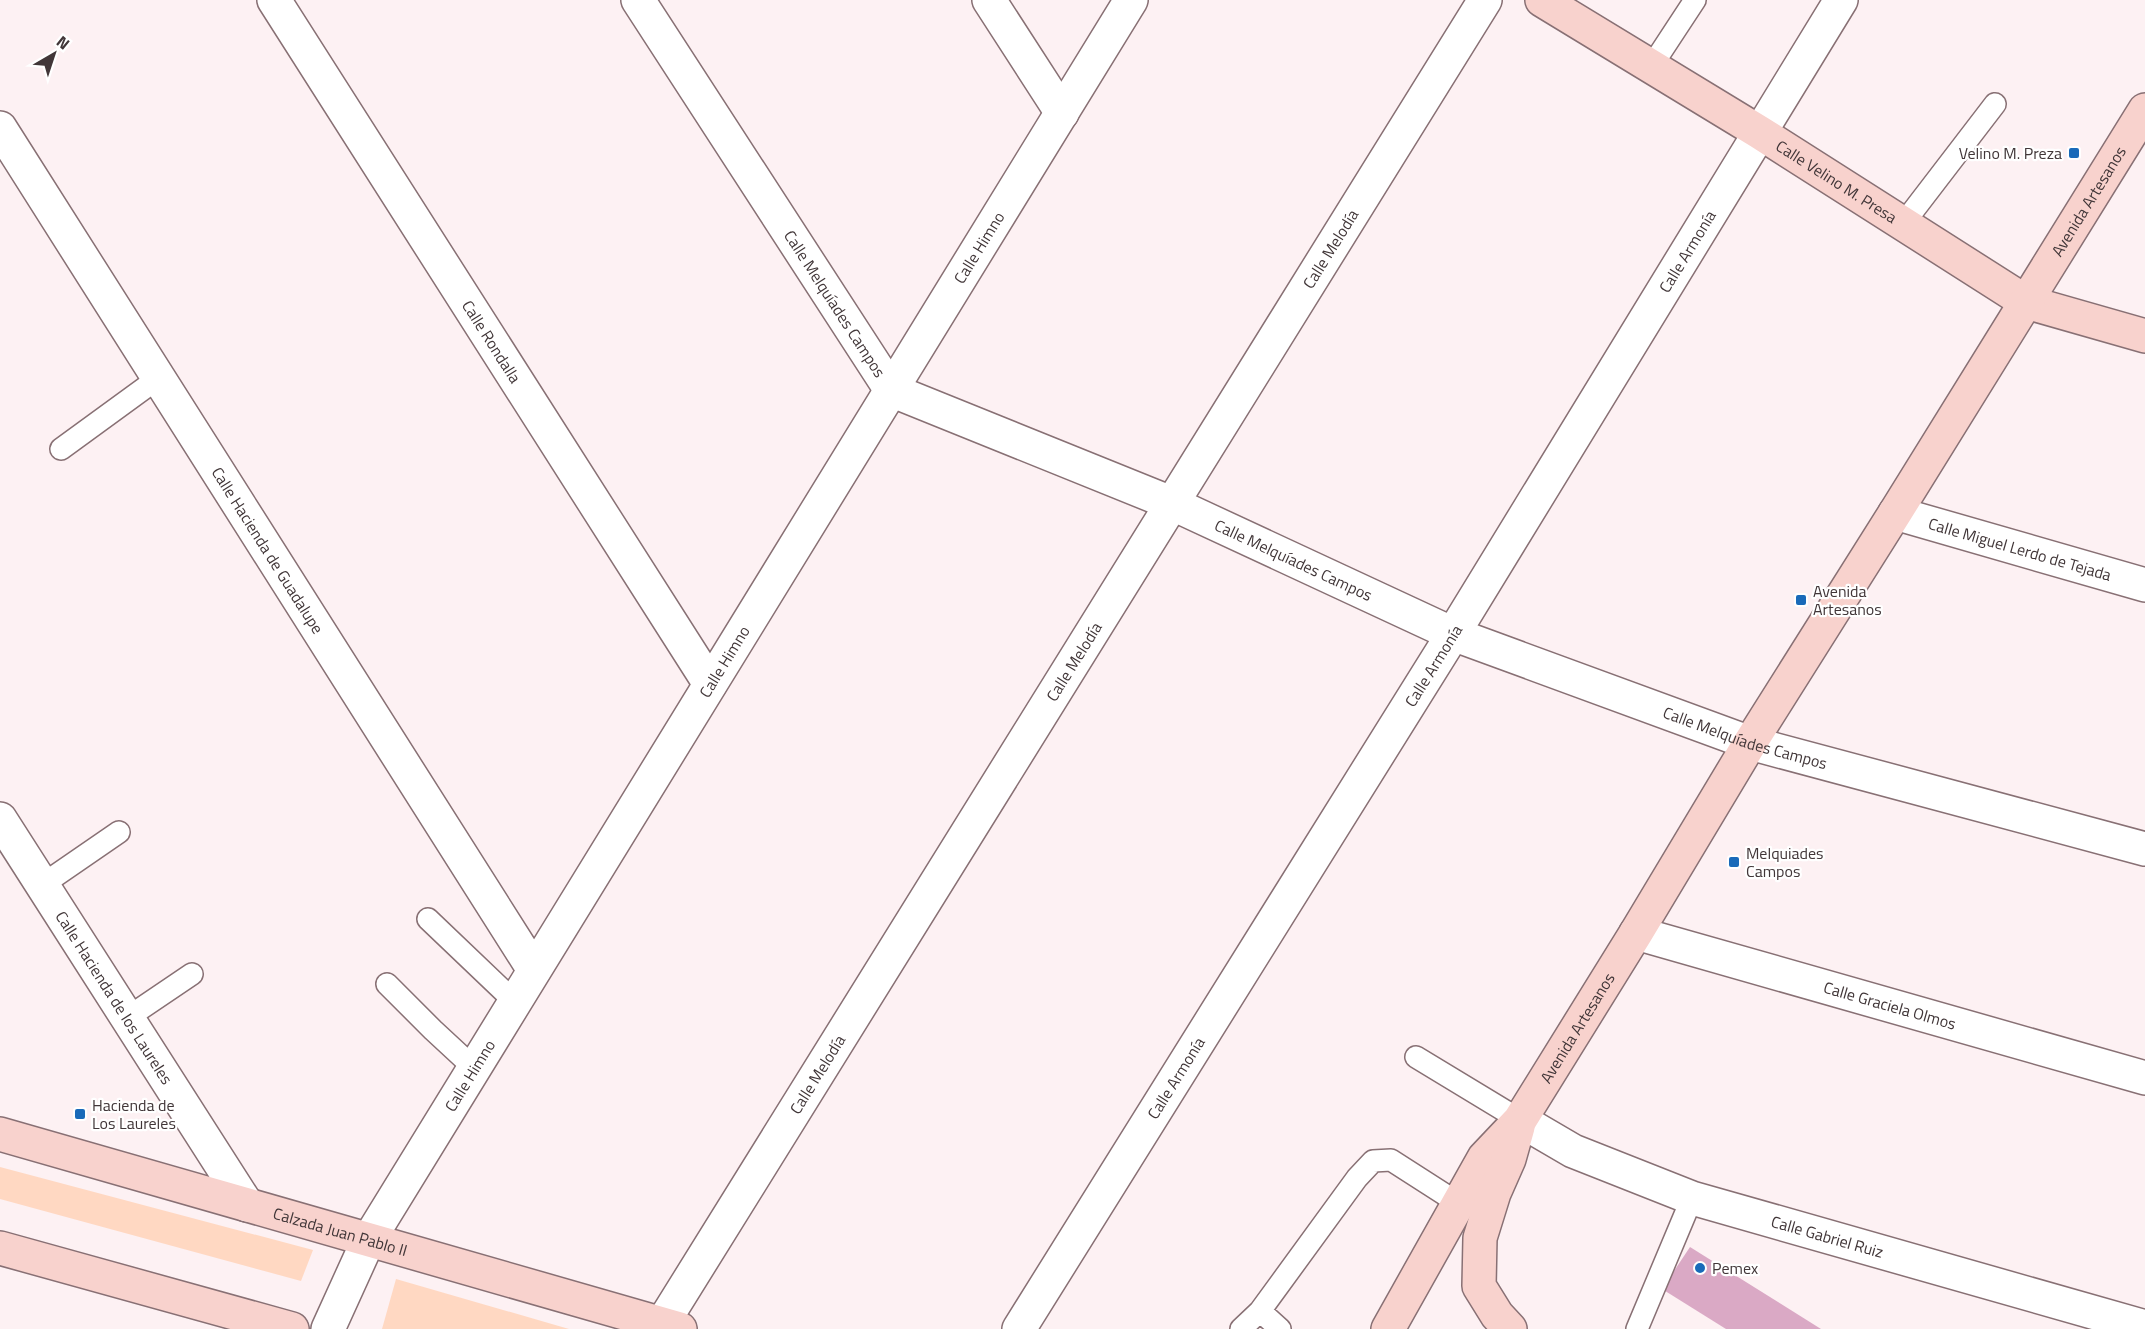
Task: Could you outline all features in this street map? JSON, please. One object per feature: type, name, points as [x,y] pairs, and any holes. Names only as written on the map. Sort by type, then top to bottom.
[{"type":"street","name":"Calle Rondalla","points":[[274,0],[710,684]]},
{"type":"street","name":"Calle Melquíades Campos","points":[[638,0],[891,390],[1171,503],[1453,634],[1750,743],[2145,849]]},
{"type":"street","points":[[989,0],[1062,113]]},
{"type":"street","name":"Calle Himno","points":[[328,1329],[368,1241],[1131,0]]},
{"type":"street","name":"Calle Melodía","points":[[671,1327],[1171,503],[1485,0]]},
{"type":"street","name":"Calle Velino M. Presa","points":[[1542,0],[1759,132],[2026,302],[2145,336]]},
{"type":"street","name":"Calle Armonía","points":[[1018,1329],[1453,634],[1840,0]]},
{"type":"street","name":"Avenida Artesanos","points":[[1388,1329],[1484,1158],[1520,1120],[1750,743],[2145,110]]},
{"type":"street","name":"Calle Hacienda de Guadalupe","points":[[0,128],[157,379],[534,970]]},
{"type":"street","name":"Calle Miguel Lerdo de Tejada","points":[[1895,513],[2145,585]]},
{"type":"street","name":"Calle Hacienda de los Laureles","points":[[0,819],[247,1205]]},
{"type":"street","name":"Calle Graciela Olmos","points":[[1636,933],[2145,1078]]},
{"type":"street","name":"Avenida Artesanos","points":[[1510,1329],[1497,1315],[1479,1286],[1480,1238],[1494,1193],[1509,1159],[1520,1120]]},
{"type":"street","name":"Calle Gabriel Ruiz","points":[[1520,1120],[1573,1151],[1692,1198],[2145,1327]]},
{"type":"street","name":"Calzada Juan Pablo II","points":[[0,1134],[671,1327]]},
{"type":"street","points":[[0,1248],[292,1329]]},
{"type":"lane","points":[[1652,67],[1695,0]]},
{"type":"lane","points":[[1903,224],[1995,104]]},
{"type":"lane","points":[[61,449],[157,379]]},
{"type":"lane","points":[[42,885],[119,832]]},
{"type":"lane","points":[[428,919],[515,1002]]},
{"type":"lane","points":[[127,1018],[192,974]]},
{"type":"lane","points":[[387,984],[474,1068]]},
{"type":"lane","points":[[1416,1057],[1520,1120]]},
{"type":"lane","points":[[1241,1329],[1260,1311],[1357,1178],[1373,1161],[1391,1160],[1458,1203]]},
{"type":"lane","points":[[1637,1329],[1692,1198]]},
{"type":"lane","points":[[1260,1311],[1280,1329]]},
{"type":"shaded area","points":[[0,1167],[313,1250],[301,1281],[0,1199]]},
{"type":"shaded area","points":[[396,1279],[569,1329],[382,1329]]},
{"type":"building","name":"Pemex","points":[[1690,1247],[1821,1329],[1726,1329],[1662,1289]]},
{"type":"place","name":"Velino M. Preza","points":[[2074,153]]},
{"type":"place","name":"Avenida Artesanos","points":[[1801,600]]},
{"type":"place","name":"Melquiades Campos","points":[[1734,862]]},
{"type":"place","name":"Hacienda de Los Laureles","points":[[80,1114]]},
{"type":"place","name":"Pemex","points":[[1700,1268]]}]
